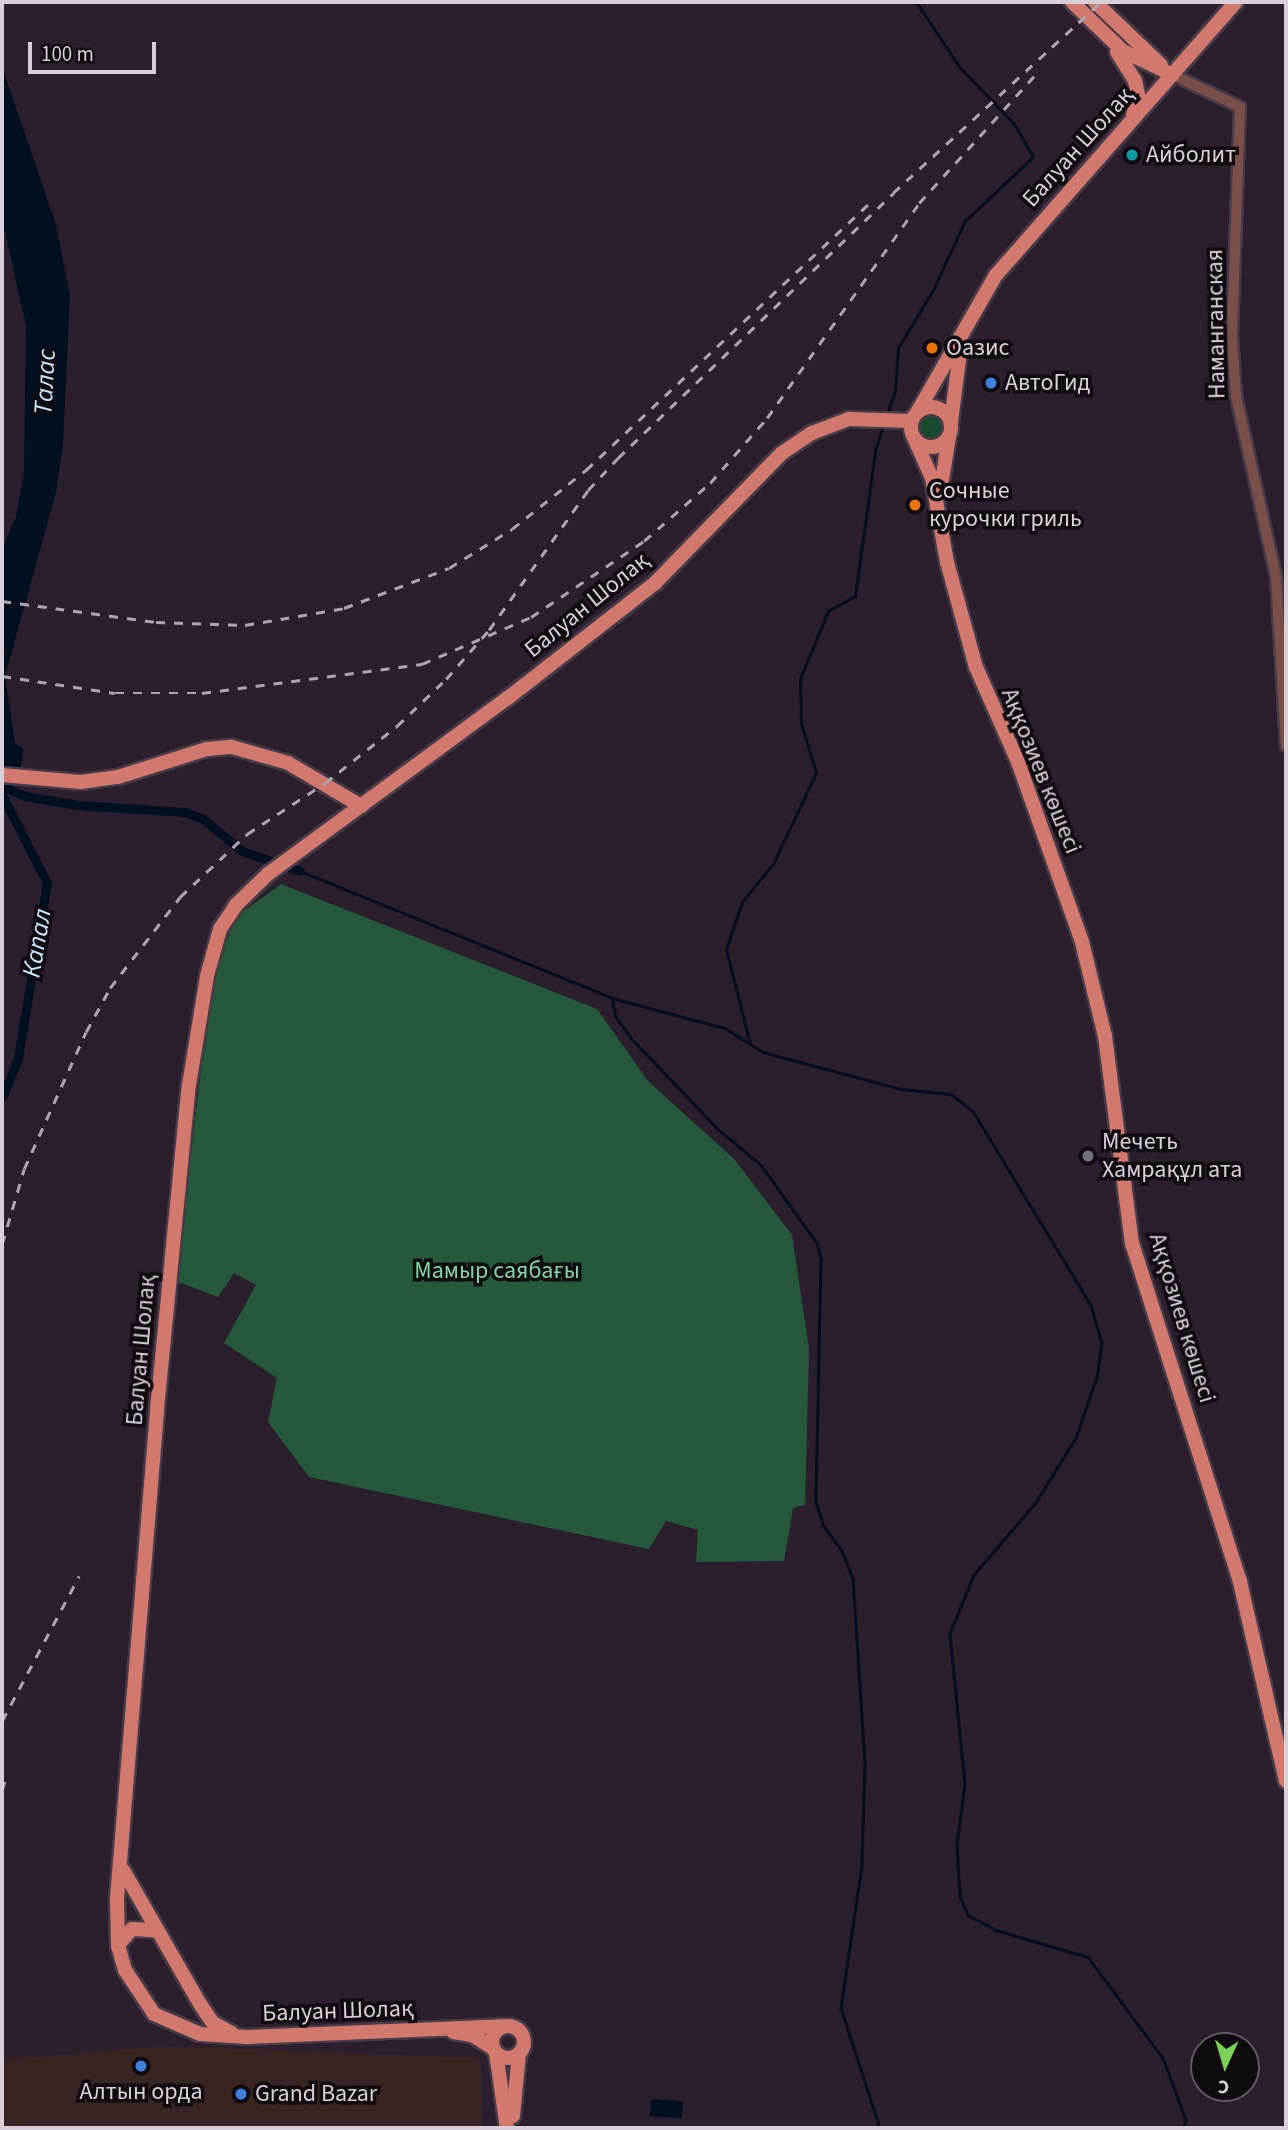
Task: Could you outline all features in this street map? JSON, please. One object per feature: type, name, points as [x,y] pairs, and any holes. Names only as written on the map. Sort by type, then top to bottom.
[{"type":"main road","points":[[1072,2],[1136,60],[1173,75]]},
{"type":"main road","points":[[1095,2],[1173,75]]},
{"type":"main road","name":"Балуан Шолақ","points":[[121,1852],[189,1085],[207,976],[220,929],[236,905],[268,874],[362,806],[655,583],[782,453],[812,433],[849,419],[915,416],[996,275],[1236,2]]},
{"type":"main road","points":[[1101,31],[1135,80],[1137,106],[1130,122]]},
{"type":"main road","name":"Балуан Шолақ","points":[[950,429],[965,329]]},
{"type":"main road","points":[[937,407],[950,429],[934,447],[914,438],[915,416],[937,407]]},
{"type":"main road","name":"Аққозиев көшесі","points":[[939,508],[950,429]]},
{"type":"main road","name":"Аққозиев көшесі","points":[[914,438],[932,478],[947,562],[976,667],[1018,762],[1082,942],[1105,1036],[1132,1243],[1240,1581],[1286,1781]]},
{"type":"main road","points":[[2,775],[81,782],[118,777],[206,750],[232,747],[288,763],[362,806]]},
{"type":"main road","points":[[121,1852],[127,1883],[200,2004],[213,2023],[247,2037]]},
{"type":"main road","points":[[121,1852],[118,1945],[125,1970],[142,2002],[166,2022],[183,2029],[200,2004]]},
{"type":"main road","points":[[118,1945],[132,1929],[154,1930]]},
{"type":"main road","points":[[430,2031],[480,2024],[509,2026],[524,2036],[509,2128]]},
{"type":"main road","points":[[509,2026],[493,2035],[509,2128]]},
{"type":"main road","name":"Балуан Шолақ","points":[[183,2029],[247,2037],[430,2031]]},
{"type":"main road","points":[[430,2031],[463,2032],[507,2059],[519,2054]]},
{"type":"street","name":"Наманганская","points":[[1173,75],[1240,107],[1232,336],[1236,396],[1276,577],[1286,746]]},
{"type":"shaded area","name":"Grand Bazar","points":[[164,2046],[481,2058],[482,2128],[2,2128],[2,2060]]},
{"type":"green space","points":[[931,413],[941,417],[945,427],[941,437],[931,441],[921,437],[917,427],[921,417]]},
{"type":"green space","name":"Мамыр саябағы","points":[[281,884],[597,1009],[648,1081],[735,1160],[792,1235],[809,1349],[805,1505],[793,1508],[784,1561],[696,1562],[698,1530],[666,1521],[649,1549],[309,1477],[268,1422],[277,1378],[224,1343],[256,1285],[234,1273],[218,1297],[176,1281],[212,977],[236,917]]},
{"type":"water","name":"Талас","points":[[2,67],[56,225],[70,296],[63,443],[56,492],[5,676],[15,743],[23,749],[23,756],[18,776],[2,780],[2,549],[16,517],[24,473],[26,325],[2,219]]},
{"type":"water","points":[[651,2099],[683,2101],[682,2118],[650,2116]]},
{"type":"waterway","points":[[887,414],[895,391],[898,348],[933,290],[965,221],[1033,157],[1013,123],[960,68],[916,2]]},
{"type":"waterway","points":[[750,1044],[726,950],[742,902],[773,864],[816,773],[801,723],[800,679],[828,611],[855,596],[875,451],[884,424]]},
{"type":"waterway","points":[[2,786],[24,796],[77,805],[185,812],[203,819],[242,851],[300,871]]},
{"type":"waterway","name":"Капал","points":[[2,795],[47,883],[18,1058],[2,1098]]},
{"type":"waterway","points":[[300,871],[612,998],[725,1028],[763,1052],[901,1089],[951,1094],[973,1111],[1091,1305],[1102,1343],[1097,1377],[1076,1438],[1035,1504],[974,1575],[950,1634],[965,1784],[957,1845],[960,1896],[968,1915],[996,1930],[1088,1957],[1163,2058],[1186,2120],[1184,2128]]},
{"type":"waterway","points":[[612,998],[616,1017],[631,1038],[719,1130],[761,1165],[817,1243],[821,1258],[816,1502],[824,1526],[842,1551],[853,1578],[865,1763],[862,1866],[841,2008],[880,2128]]},
{"type":"railway","points":[[2,1244],[24,1169],[86,1032],[110,988],[180,897],[247,834],[325,783],[397,726],[446,679],[489,630],[588,490],[618,458],[893,193],[1101,2]]},
{"type":"railway","points":[[2,676],[115,693],[202,693],[422,664],[531,617],[644,541],[710,483],[767,418],[919,203],[1037,73]]},
{"type":"railway","points":[[2,601],[156,622],[245,625],[344,608],[449,568],[512,529],[586,470],[874,199]]},
{"type":"railway","points":[[2,1721],[79,1576]]},
{"type":"railway","points":[[2,1790],[5,1780]]},
{"type":"place","name":"Айболит","points":[[1132,155]]},
{"type":"place","name":"Оазис","points":[[932,348]]},
{"type":"place","name":"АвтоГид","points":[[991,383]]},
{"type":"place","name":"Сочные курочки гриль","points":[[915,505]]},
{"type":"place","name":"Мечеть Хамрақұл ата","points":[[1088,1156]]},
{"type":"place","name":"Алтын орда","points":[[141,2066]]},
{"type":"place","name":"Grand Bazar","points":[[241,2094]]}]
